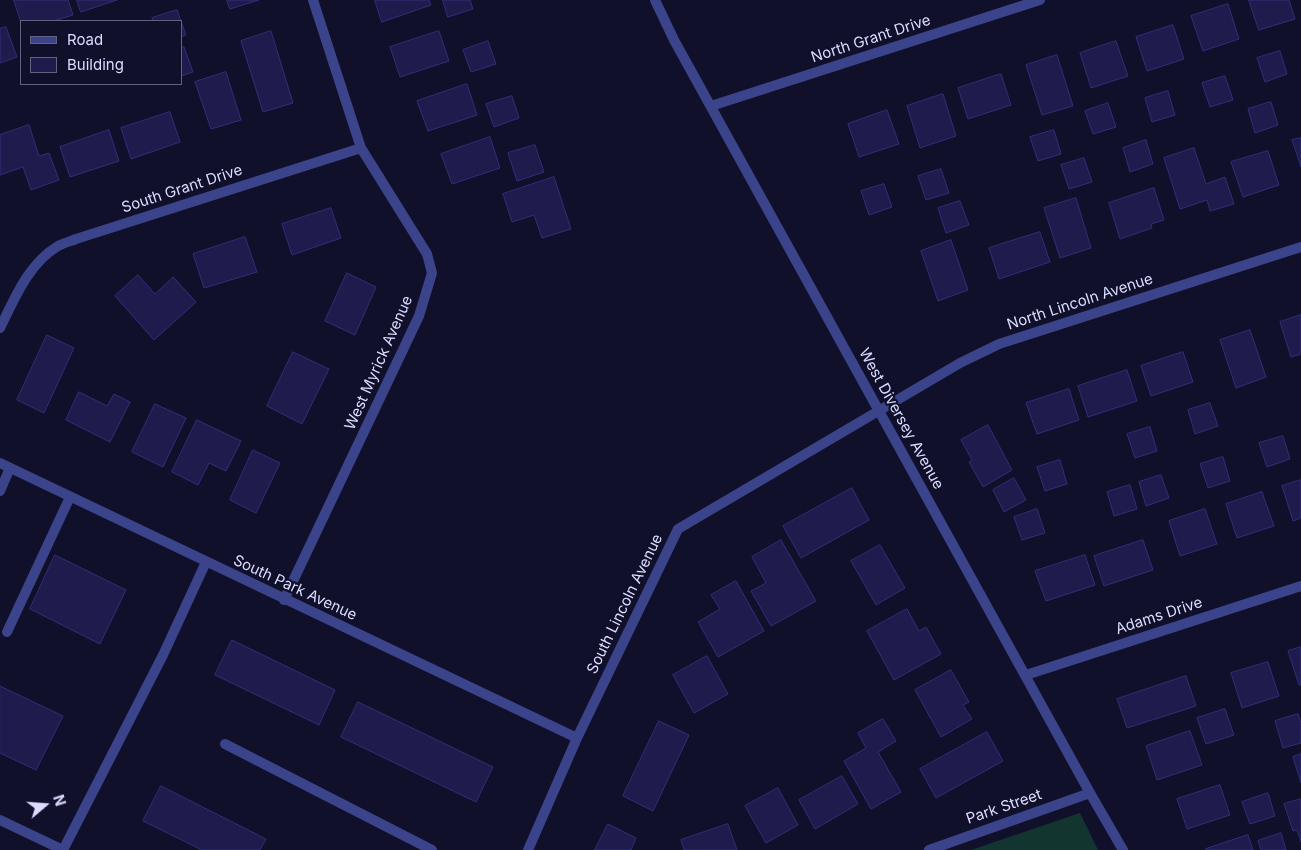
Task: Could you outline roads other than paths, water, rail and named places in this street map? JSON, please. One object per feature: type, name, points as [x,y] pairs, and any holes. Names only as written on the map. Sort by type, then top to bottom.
[{"type":"street","name":"West Myrick Avenue","points":[[284,600],[420,316],[432,273],[427,254],[361,148],[313,0]]},
{"type":"street","name":"West Diversey Avenue","points":[[655,0],[674,40],[1123,850]]},
{"type":"street","name":"North Grant Drive","points":[[711,106],[1040,0]]},
{"type":"street","name":"South Grant Drive","points":[[0,328],[24,280],[41,259],[58,246],[76,238],[361,148]]},
{"type":"street","name":"North Lincoln Avenue","points":[[879,411],[960,363],[999,344],[1301,247]]},
{"type":"street","name":"South Lincoln Avenue","points":[[528,850],[577,738],[678,529],[879,411]]},
{"type":"street","name":"South Park Avenue","points":[[0,463],[577,738]]},
{"type":"street","points":[[0,491],[10,468]]},
{"type":"street","points":[[7,632],[70,497]]},
{"type":"street","points":[[0,820],[50,847],[63,850],[163,655],[206,562]]},
{"type":"street","name":"Adams Drive","points":[[1026,676],[1301,586]]},
{"type":"street","points":[[225,744],[432,850]]},
{"type":"street","name":"Park Street","points":[[929,850],[1090,793]]}]
